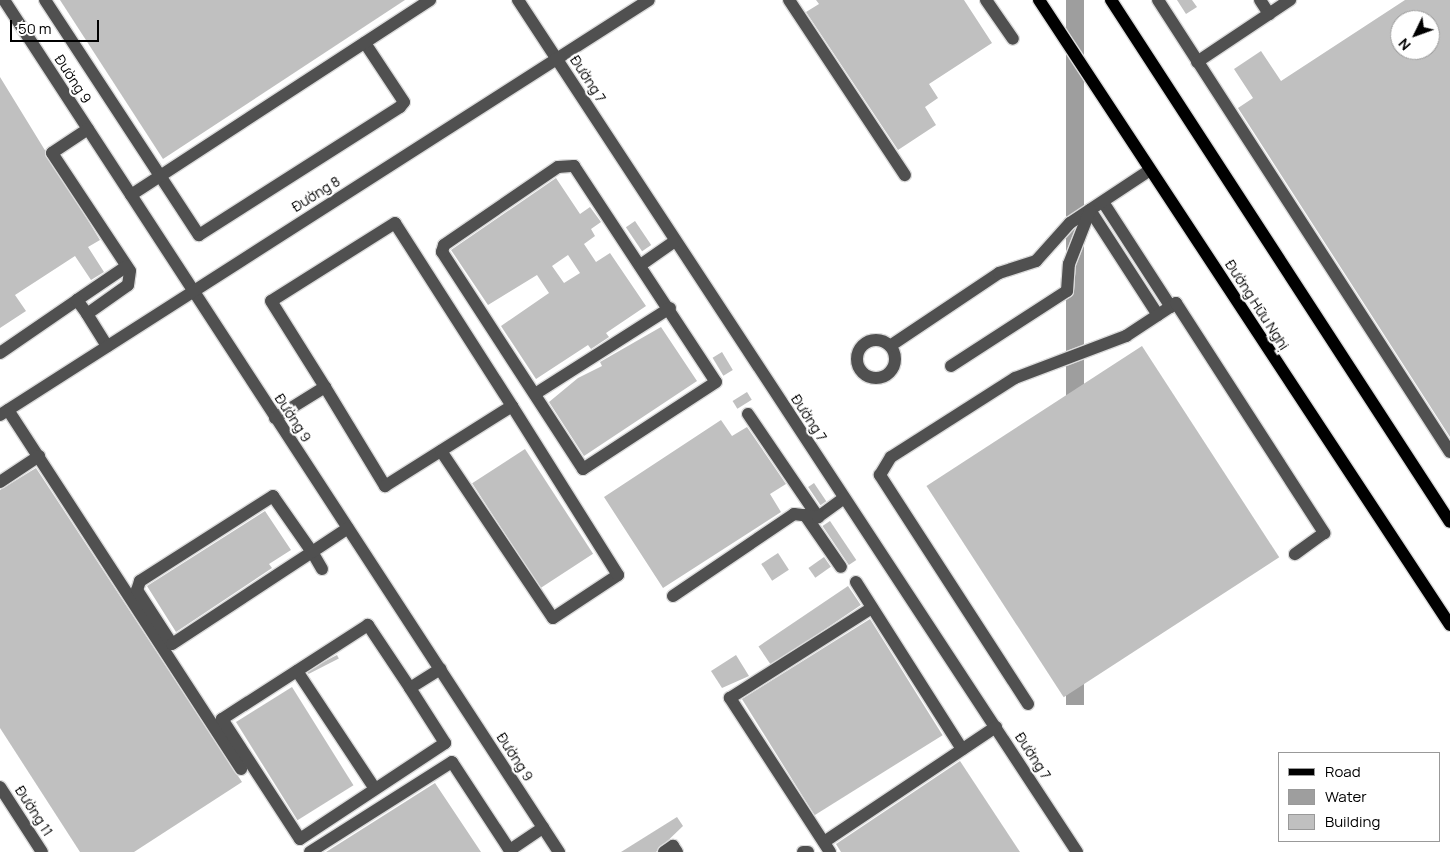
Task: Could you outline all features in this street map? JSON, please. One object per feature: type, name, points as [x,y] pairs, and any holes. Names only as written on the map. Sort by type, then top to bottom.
[{"type":"main road","name":"Đường Hữu Nghị","points":[[1039,0],[1450,625]]},
{"type":"main road","points":[[1111,0],[1450,522]]},
{"type":"street","points":[[45,0],[199,235],[400,107],[404,102],[365,43]]},
{"type":"street","points":[[131,196],[430,0]]},
{"type":"street","name":"Đường 7","points":[[518,0],[1077,852]]},
{"type":"street","name":"Đường 8","points":[[4,412],[650,0]]},
{"type":"street","points":[[789,0],[906,176]]},
{"type":"street","points":[[986,0],[1013,40]]},
{"type":"street","points":[[1158,0],[1450,452]]},
{"type":"street","points":[[1260,0],[1269,14]]},
{"type":"street","points":[[1197,62],[1290,0]]},
{"type":"street","name":"Đường 9","points":[[5,9],[88,129],[559,852]]},
{"type":"street","points":[[88,129],[52,153],[127,266],[128,285],[88,314]]},
{"type":"street","points":[[568,165],[574,166],[670,308],[716,382],[583,469],[442,252],[444,245],[568,165]]},
{"type":"street","points":[[890,346],[994,277],[1036,261],[1070,223],[1150,170]]},
{"type":"street","points":[[1103,202],[1171,307]]},
{"type":"street","points":[[1090,210],[1158,315]]},
{"type":"street","points":[[952,366],[1067,291],[1069,264],[1090,210]]},
{"type":"street","points":[[440,451],[553,618],[618,575],[512,406],[394,223],[271,301],[385,486],[440,451],[512,406]]},
{"type":"street","points":[[642,264],[675,241]]},
{"type":"street","points":[[0,353],[127,266]]},
{"type":"street","points":[[78,300],[107,346]]},
{"type":"street","points":[[1028,704],[885,488],[881,471],[891,457],[1015,378],[1126,336],[1176,303],[1324,534],[1294,554]]},
{"type":"street","points":[[535,394],[670,308]]},
{"type":"street","points":[[275,418],[325,387]]},
{"type":"street","points":[[4,412],[39,456],[241,769]]},
{"type":"street","points":[[748,414],[841,567]]},
{"type":"street","points":[[0,482],[39,456]]},
{"type":"street","points":[[322,569],[312,552],[273,496],[140,581],[137,590],[172,644],[312,552],[348,528]]},
{"type":"street","points":[[673,596],[794,514],[811,516],[844,498]]},
{"type":"street","points":[[856,582],[962,749]]},
{"type":"street","points":[[872,608],[730,698],[827,847],[962,749],[996,727]]},
{"type":"street","points":[[368,625],[445,743],[300,839],[222,719],[297,671],[368,625]]},
{"type":"street","points":[[410,688],[440,669]]},
{"type":"street","points":[[297,671],[375,789]]},
{"type":"street","points":[[310,852],[452,762],[510,851],[543,828]]},
{"type":"street","name":"Đường 11","points":[[0,787],[42,852]]},
{"type":"street","points":[[664,852],[673,846],[677,852]]},
{"type":"street","points":[[803,852],[808,852]]},
{"type":"water","points":[[1066,0],[1084,0],[1084,705],[1066,705]]},
{"type":"building","points":[[60,0],[405,0],[163,159]]},
{"type":"building","points":[[816,0],[964,0],[992,43],[929,84],[938,98],[925,107],[936,125],[898,150],[806,12],[819,4]]},
{"type":"building","points":[[1177,0],[1192,0],[1197,7],[1186,14]]},
{"type":"building","points":[[1405,0],[1450,0],[1450,437],[1238,108],[1253,98],[1234,69],[1261,51],[1281,81]]},
{"type":"building","points":[[0,77],[100,240],[88,247],[104,272],[91,280],[75,256],[15,295],[26,311],[0,328]]},
{"type":"building","points":[[556,178],[580,214],[590,207],[601,222],[591,229],[595,236],[584,244],[596,262],[610,253],[646,306],[606,333],[609,337],[591,349],[588,345],[536,379],[501,326],[549,293],[537,275],[488,305],[451,250]],"holes":[[[568,255],[580,273],[564,283],[552,266]]]},
{"type":"building","points":[[635,221],[651,245],[642,251],[626,227]]},
{"type":"building","points":[[661,327],[697,381],[584,456],[549,402],[578,378],[602,366],[600,362]]},
{"type":"building","points":[[1142,346],[1279,557],[1064,697],[926,486]]},
{"type":"building","points":[[722,352],[733,370],[723,376],[713,358]]},
{"type":"building","points":[[747,392],[752,400],[737,409],[733,401]]},
{"type":"building","points":[[721,420],[732,436],[747,427],[786,484],[770,494],[781,512],[663,588],[604,497]]},
{"type":"building","points":[[525,449],[593,554],[540,588],[472,483]]},
{"type":"building","points":[[36,468],[242,782],[134,852],[80,852],[0,728],[0,490]]},
{"type":"building","points":[[814,483],[826,501],[820,505],[808,487]]},
{"type":"building","points":[[265,511],[291,550],[269,564],[272,568],[176,632],[147,586]]},
{"type":"building","points":[[830,521],[856,560],[849,565],[823,526]]},
{"type":"building","points":[[778,553],[789,570],[772,581],[761,564]]},
{"type":"building","points":[[824,557],[831,567],[815,578],[808,568]]},
{"type":"building","points":[[848,586],[861,605],[771,665],[758,646]]},
{"type":"building","points":[[870,619],[943,735],[815,815],[742,699]]},
{"type":"building","points":[[337,655],[339,659],[309,674],[307,670]]},
{"type":"building","points":[[736,655],[749,676],[722,688],[711,671]]},
{"type":"building","points":[[292,687],[353,785],[297,820],[236,722]]},
{"type":"building","points":[[960,761],[1020,852],[841,852],[836,844]]},
{"type":"building","points":[[435,783],[481,852],[326,852],[345,840]]},
{"type":"building","points":[[677,817],[683,826],[656,852],[621,852]]}]
